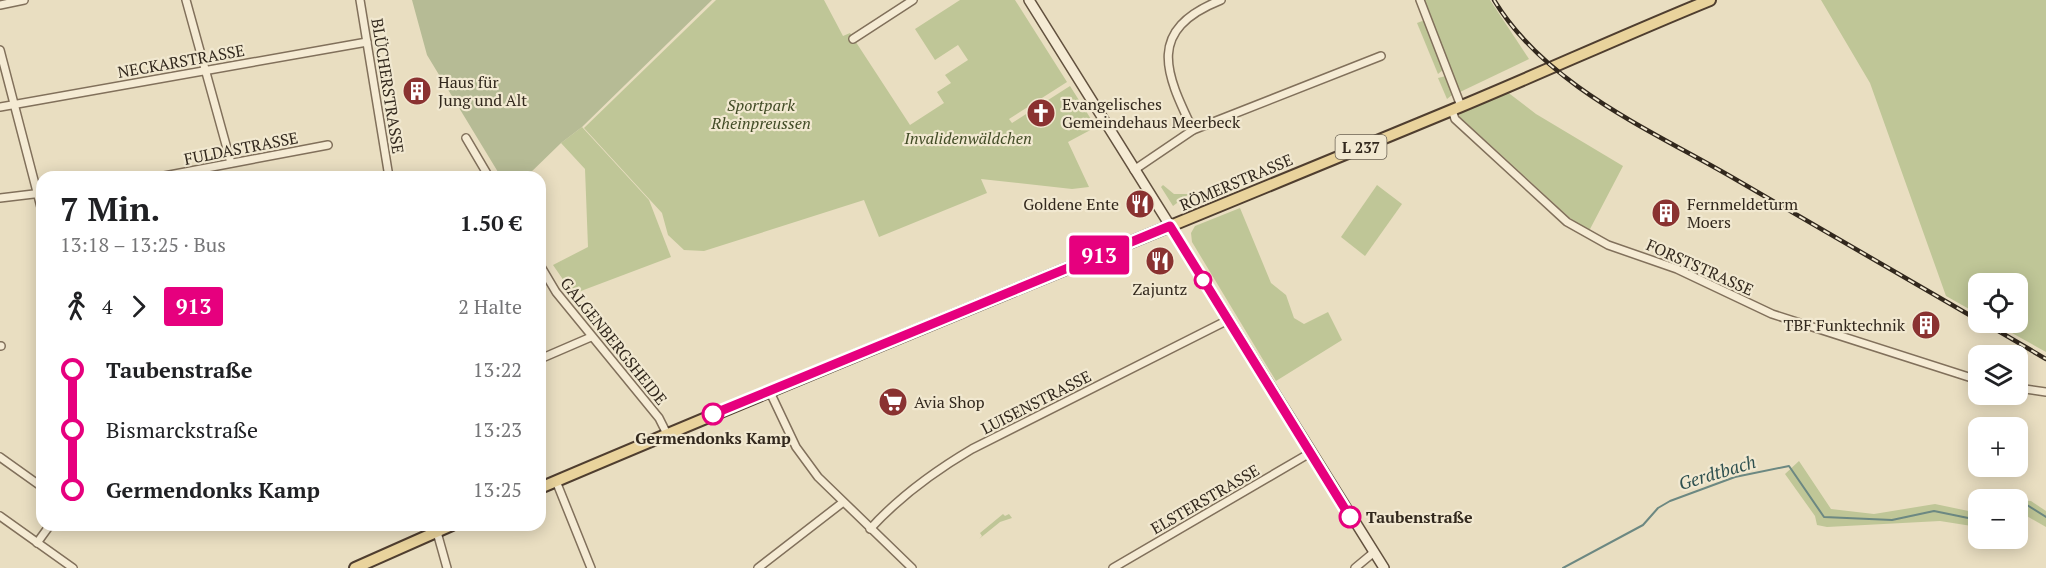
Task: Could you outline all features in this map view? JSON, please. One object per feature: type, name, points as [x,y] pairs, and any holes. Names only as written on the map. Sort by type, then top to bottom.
[{"type":"main road","points":[[1029,0],[1373,554],[1384,568]]},
{"type":"main road","name":"RÖMERSTRASSE","points":[[546,485],[769,390],[1456,108],[1597,46],[1710,0]]},
{"type":"main road","points":[[355,568],[429,531]]},
{"type":"street","points":[[0,5],[24,0]]},
{"type":"street","points":[[186,0],[231,163]]},
{"type":"street","name":"BLÜCHERSTRASSE","points":[[360,0],[388,171]]},
{"type":"street","points":[[853,39],[913,0]]},
{"type":"street","points":[[1193,130],[1170,81],[1167,67],[1169,49],[1174,34],[1187,18],[1201,8],[1221,0]]},
{"type":"street","name":"FORSTSTRASSE","points":[[1420,0],[1456,108],[1455,119],[1567,222],[1588,236],[1677,269],[1772,314],[1968,377]]},
{"type":"street","name":"NECKARSTRASSE","points":[[0,107],[367,42]]},
{"type":"street","points":[[0,50],[36,179]]},
{"type":"street","points":[[1134,170],[1193,130],[1381,56]]},
{"type":"street","points":[[466,138],[485,171]]},
{"type":"street","name":"FULDASTRASSE","points":[[190,171],[328,145]]},
{"type":"street","points":[[0,198],[36,194]]},
{"type":"street","name":"GALGENBERGSHEIDE","points":[[546,275],[556,292],[591,337],[659,418],[667,434]]},
{"type":"street","name":"LUISENSTRASSE","points":[[870,530],[912,488],[972,449],[1228,320]]},
{"type":"street","points":[[546,356],[591,337]]},
{"type":"street","points":[[2028,389],[2046,392]]},
{"type":"street","points":[[769,390],[796,447],[818,477],[842,503],[912,568]]},
{"type":"street","name":"ELSTERSTRASSE","points":[[1113,568],[1310,453]]},
{"type":"street","points":[[0,457],[36,483]]},
{"type":"street","points":[[556,481],[591,568]]},
{"type":"street","points":[[758,568],[842,503]]},
{"type":"street","points":[[0,516],[73,568]]},
{"type":"street","points":[[37,543],[46,531]]},
{"type":"street","points":[[436,531],[447,568]]},
{"type":"street","points":[[1355,568],[1373,554]]},
{"type":"green space","points":[[412,0],[712,0],[582,127],[561,143],[532,171],[497,171],[427,55]]},
{"type":"green space","name":"Sportpark Rheinpreussen","points":[[716,0],[824,0],[843,36],[850,33],[910,125],[944,103],[937,92],[951,83],[945,75],[968,60],[958,45],[935,60],[915,29],[960,0],[1015,0],[1067,82],[1009,119],[1012,123],[1070,86],[1096,127],[1068,142],[1089,187],[1072,189],[981,179],[987,193],[879,237],[864,200],[704,251],[684,250],[668,235],[662,213],[584,128]]},
{"type":"green space","points":[[1424,0],[1490,0],[1529,59],[1460,92]]},
{"type":"green space","points":[[1821,0],[2046,0],[2046,352],[2012,333],[2028,333],[2028,273],[1968,273],[1968,308],[1946,296],[1870,83]]},
{"type":"green space","points":[[1425,20],[1444,69],[1438,74],[1417,23]]},
{"type":"green space","points":[[1446,76],[1452,95],[1447,99],[1438,78]]},
{"type":"green space","points":[[1506,91],[1536,114],[1623,166],[1589,231],[1570,218],[1459,116],[1463,110]]},
{"type":"green space","points":[[582,127],[649,200],[671,257],[573,294],[553,265],[588,247],[585,169],[561,143]]},
{"type":"green space","points":[[1163,185],[1174,194],[1189,194],[1173,206],[1161,187]]},
{"type":"green space","points":[[1377,185],[1402,204],[1365,256],[1341,237]]},
{"type":"green space","points":[[1240,208],[1271,283],[1286,295],[1294,318],[1304,324],[1328,312],[1342,340],[1276,381],[1192,242],[1191,233],[1195,226]]},
{"type":"green space","points":[[1799,461],[1831,509],[1874,514],[1935,504],[1968,511],[1968,525],[1940,521],[1827,527],[1817,525],[1815,516],[1785,474]]},
{"type":"green space","points":[[2028,501],[2046,511],[2046,527],[2028,517]]},
{"type":"green space","points":[[1003,514],[1005,516],[1009,514],[1012,518],[1000,522],[979,539],[982,536],[980,533]]},
{"type":"waterway","name":"Gerdtbach","points":[[1563,568],[1643,525],[1658,508],[1670,501],[1735,477],[1789,466],[1824,517],[1892,520],[1934,511],[1968,518]]},
{"type":"waterway","name":"Gerdtbach","points":[[2028,506],[2046,517]]},
{"type":"railway","points":[[1494,0],[1516,30],[1542,57],[1571,82],[1602,103],[1968,314]]},
{"type":"railway","points":[[2002,333],[2046,359]]},
{"type":"bus line","name":"913","points":[[713,414],[1170,226],[1350,517]]},
{"type":"place","name":"Haus für Jung und Alt","points":[[417,91]]},
{"type":"place","name":"Evangelisches Gemeindehaus Meerbeck","points":[[1041,113]]},
{"type":"place","name":"Goldene Ente","points":[[1140,204]]},
{"type":"place","name":"Fernmeldeturm Moers","points":[[1666,213]]},
{"type":"place","name":"Zajuntz","points":[[1160,261]]},
{"type":"place","name":"TBF Funktechnik","points":[[1926,325]]},
{"type":"place","name":"Avia Shop","points":[[893,402]]},
{"type":"place","name":"Germendonks Kamp","points":[[713,414]]},
{"type":"place","name":"Taubenstraße","points":[[1350,517]]},
{"type":"park label","name":"Invalidenwäldchen","points":[[968,138]]}]
